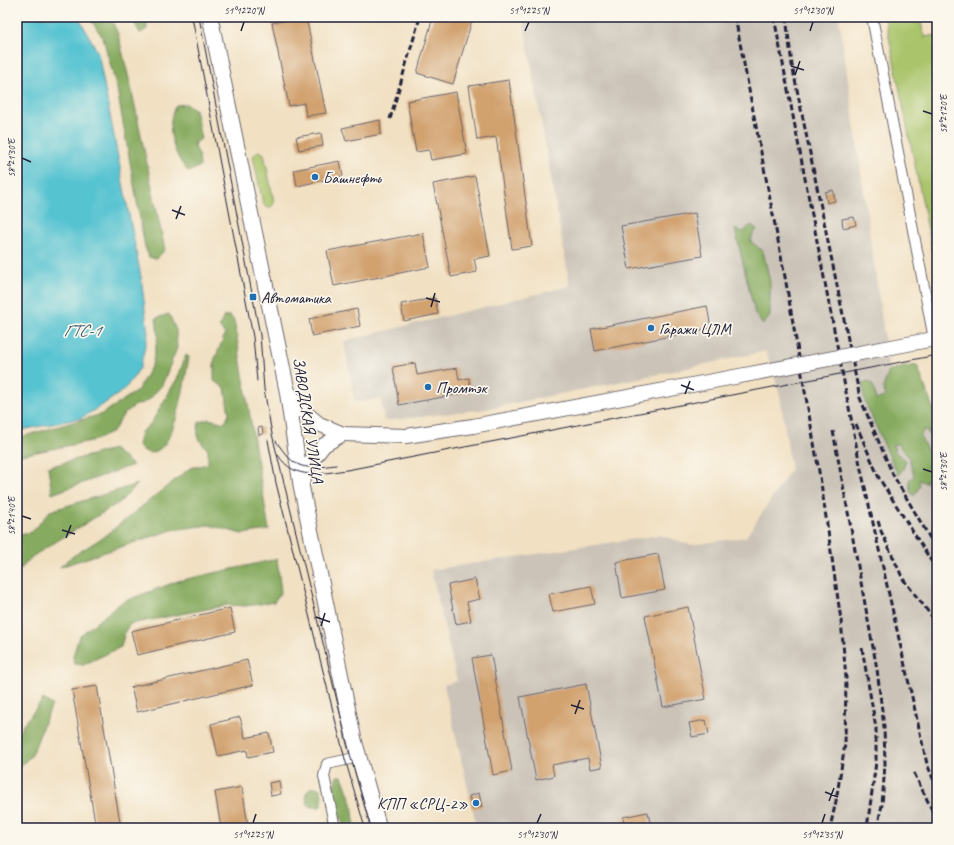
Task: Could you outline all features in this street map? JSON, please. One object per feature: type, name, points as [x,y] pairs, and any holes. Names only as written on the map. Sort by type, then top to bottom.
[{"type":"main road","name":"ЗАВОДСКАЯ УЛИЦА","points":[[210,17],[287,390],[301,485],[359,757],[379,828]]},
{"type":"street","points":[[287,390],[301,409],[319,424],[343,434],[406,436],[473,426],[934,339],[872,17]]},
{"type":"street","points":[[301,485],[310,463],[324,445],[343,434]]},
{"type":"street","points":[[335,828],[324,776],[327,764],[359,757]]},
{"type":"shaded area","points":[[523,17],[839,17],[889,370],[917,365],[937,419],[937,828],[477,828],[444,685],[457,681],[431,570],[660,535],[691,545],[746,537],[791,469],[780,395],[766,351],[485,409],[384,421],[381,399],[355,402],[344,341],[570,286]]},
{"type":"green space","points":[[89,17],[110,17],[118,34],[131,87],[165,250],[156,259],[149,257],[145,247],[117,89],[103,38]]},
{"type":"green space","points":[[132,17],[146,17],[147,29],[140,33]]},
{"type":"green space","points":[[885,17],[920,17],[924,37],[937,35],[937,274]]},
{"type":"green space","points":[[186,104],[195,109],[201,139],[194,144],[199,155],[200,166],[189,172],[183,165],[175,149],[171,131],[172,113],[176,105]]},
{"type":"green space","points":[[258,151],[264,154],[274,202],[270,208],[263,204],[253,156]]},
{"type":"green space","points":[[751,225],[757,229],[752,236],[751,242],[763,251],[770,282],[770,316],[763,325],[755,314],[735,229],[743,232]]},
{"type":"green space","points":[[169,314],[176,330],[177,348],[162,385],[148,401],[134,406],[123,415],[113,432],[96,440],[17,456],[17,438],[102,414],[137,391],[152,365],[158,336],[156,318]]},
{"type":"green space","points":[[224,316],[230,316],[234,320],[269,530],[242,534],[209,525],[172,530],[60,567],[73,556],[105,536],[190,468],[208,464],[208,450],[200,441],[198,435],[199,422],[209,419],[225,423],[229,414],[225,388],[214,381],[214,361],[225,334],[219,327]]},
{"type":"green space","points":[[186,355],[189,357],[185,379],[180,405],[172,430],[167,440],[159,450],[150,453],[142,450],[138,445],[141,432],[150,425],[178,377]]},
{"type":"green space","points":[[917,365],[937,419],[937,440],[932,438],[925,429],[920,436],[935,465],[926,483],[919,480],[920,486],[914,496],[910,491],[909,480],[914,476],[909,458],[898,444],[893,444],[895,452],[906,460],[903,469],[898,475],[865,402],[862,383],[869,381],[874,387],[876,400],[886,396],[883,388],[889,370]]},
{"type":"green space","points":[[113,449],[133,465],[52,494],[48,467]]},
{"type":"green space","points":[[138,484],[120,502],[33,556],[17,573],[17,536],[32,532],[50,511]]},
{"type":"green space","points":[[277,559],[281,592],[274,602],[246,606],[228,605],[130,624],[125,631],[121,647],[83,665],[74,664],[73,656],[79,636],[122,602],[178,581]]},
{"type":"green space","points":[[43,699],[52,705],[32,755],[17,769],[17,737],[23,725]]},
{"type":"green space","points":[[337,776],[342,776],[352,803],[355,828],[345,828],[337,810],[333,788]]},
{"type":"green space","points":[[316,787],[320,789],[323,799],[320,807],[311,807],[307,803],[306,793],[310,788]]},
{"type":"water","name":"ГТС-1","points":[[17,17],[77,17],[82,23],[98,53],[141,277],[148,334],[140,368],[124,390],[81,418],[17,431]]},
{"type":"building","points":[[306,17],[326,113],[306,116],[304,103],[289,106],[272,23]]},
{"type":"building","points":[[433,17],[473,17],[453,84],[417,73]]},
{"type":"building","points":[[509,80],[532,246],[512,249],[496,137],[477,140],[469,86]]},
{"type":"building","points":[[456,92],[467,154],[431,160],[429,150],[416,152],[407,101]]},
{"type":"building","points":[[380,120],[381,134],[346,141],[342,128]]},
{"type":"building","points":[[321,133],[323,146],[299,150],[296,137]]},
{"type":"building","points":[[340,161],[343,176],[297,186],[294,170]]},
{"type":"building","points":[[475,176],[490,256],[474,259],[477,272],[451,277],[433,184]]},
{"type":"building","points":[[833,190],[835,201],[827,203],[825,192]]},
{"type":"building","points":[[695,213],[702,256],[629,269],[621,226]]},
{"type":"building","points":[[854,217],[856,225],[843,228],[842,219]]},
{"type":"building","points":[[423,233],[430,267],[334,286],[327,251]]},
{"type":"building","points":[[435,298],[438,314],[404,321],[401,304]]},
{"type":"building","name":"Гаражи ЦЛМ","points":[[707,306],[711,328],[595,351],[591,329]]},
{"type":"building","points":[[357,309],[360,326],[312,336],[309,319]]},
{"type":"building","name":"Промтэк","points":[[415,363],[417,375],[457,368],[459,380],[469,378],[471,392],[399,405],[393,367]]},
{"type":"building","points":[[262,427],[263,434],[259,435],[258,428]]},
{"type":"building","points":[[658,554],[665,590],[622,598],[616,562]]},
{"type":"building","points":[[475,579],[480,599],[467,602],[471,621],[456,624],[448,585]]},
{"type":"building","points":[[591,586],[595,604],[553,612],[549,594]]},
{"type":"building","points":[[688,607],[706,699],[663,707],[645,616]]},
{"type":"building","points":[[230,608],[235,632],[137,655],[131,631]]},
{"type":"building","points":[[491,655],[512,771],[493,775],[472,658]]},
{"type":"building","points":[[247,660],[253,685],[137,712],[131,687]]},
{"type":"building","points":[[586,684],[602,767],[590,769],[588,758],[552,765],[554,776],[536,780],[520,697]]},
{"type":"building","points":[[97,686],[121,828],[96,828],[72,690]]},
{"type":"building","points":[[240,717],[245,738],[269,733],[273,752],[248,757],[247,750],[218,756],[211,724]]},
{"type":"building","points":[[706,720],[709,734],[692,737],[689,723]]},
{"type":"building","points":[[279,781],[281,794],[271,796],[269,783]]},
{"type":"building","points":[[242,787],[248,826],[240,828],[221,828],[215,792]]},
{"type":"building","name":"КПП «СРЦ-2»","points":[[479,793],[482,807],[472,809],[469,796]]},
{"type":"building","points":[[648,812],[651,828],[625,828],[623,817]]},
{"type":"tram line","points":[[192,17],[253,337],[257,381]]},
{"type":"tram line","points":[[199,17],[260,335],[264,389],[272,434],[351,758],[371,828]]},
{"type":"tram line","points":[[278,455],[285,464],[292,469],[309,474],[347,470],[937,355]]},
{"type":"tram line","points":[[268,440],[276,483],[345,759],[365,828]]},
{"type":"tram line","points":[[276,441],[289,458],[301,466],[316,467],[336,465]]},
{"type":"railway","points":[[390,119],[420,17]]},
{"type":"railway","points":[[735,17],[785,277],[821,483],[841,620],[846,678],[845,744],[830,828]]},
{"type":"railway","points":[[774,17],[860,465],[927,764],[937,788]]},
{"type":"railway","points":[[786,17],[792,65],[860,398],[893,475],[937,550]]},
{"type":"railway","points":[[856,424],[879,478],[937,570]]},
{"type":"railway","points":[[833,431],[877,669],[884,727],[885,764],[882,805],[877,828]]},
{"type":"railway","points":[[878,521],[881,531],[903,579],[937,623]]},
{"type":"railway","points":[[862,648],[876,728],[876,762],[867,828]]},
{"type":"railway","points":[[914,773],[937,820]]},
{"type":"place","name":"Башнефть","points":[[315,177]]},
{"type":"place","name":"Автоматика","points":[[253,297]]},
{"type":"place","name":"Гаражи ЦЛМ","points":[[651,328]]},
{"type":"place","name":"Промтэк","points":[[428,387]]},
{"type":"place","name":"КПП «СРЦ-2»","points":[[476,803]]}]
